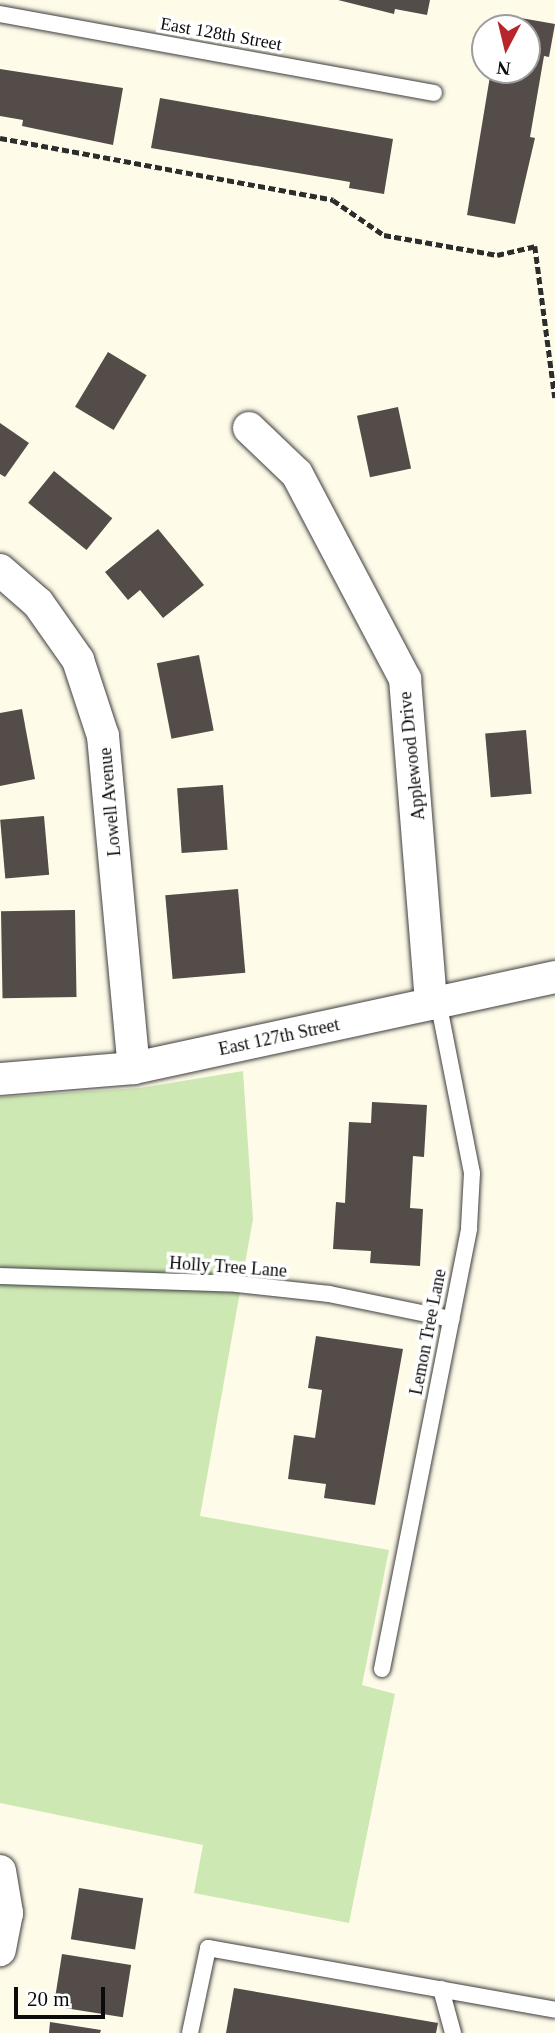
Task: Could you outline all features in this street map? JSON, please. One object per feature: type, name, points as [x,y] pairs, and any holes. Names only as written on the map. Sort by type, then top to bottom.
[{"type":"street","name":"Applewood Drive","points":[[249,428],[297,474],[405,679],[435,1003]]},
{"type":"street","name":"Lowell Avenue","points":[[0,570],[38,603],[78,660],[103,736],[134,1068]]},
{"type":"street","name":"East 127th Street","points":[[0,1079],[134,1068],[555,977]]},
{"type":"street","points":[[0,1871],[7,1913],[0,1950]]},
{"type":"lane","name":"East 128th Street","points":[[0,14],[434,93]]},
{"type":"lane","name":"Lemon Tree Lane","points":[[382,1669],[469,1228],[472,1172],[435,1003]]},
{"type":"lane","name":"Holly Tree Lane","points":[[0,1276],[237,1284],[329,1294],[451,1319]]},
{"type":"lane","points":[[190,2033],[208,1948],[555,2010]]},
{"type":"lane","points":[[441,1989],[453,2033]]},
{"type":"path","points":[[0,138],[333,200],[384,234],[497,255],[535,246],[555,398]]},
{"type":"green space","points":[[243,1071],[253,1219],[200,1516],[389,1550],[362,1685],[395,1694],[349,1923],[194,1893],[203,1845],[0,1803],[0,1097],[140,1088]]},
{"type":"building","points":[[338,0],[430,0],[427,15],[395,9],[394,14]]},
{"type":"building","points":[[541,22],[555,24],[549,57],[544,56],[541,73]]},
{"type":"building","points":[[0,69],[123,88],[113,145],[22,126],[23,120],[0,116]]},
{"type":"building","points":[[489,84],[539,84],[530,137],[535,138],[515,224],[467,215]]},
{"type":"building","points":[[160,98],[393,139],[384,194],[349,188],[350,182],[151,148]]},
{"type":"building","points":[[108,352],[147,375],[114,430],[75,407]]},
{"type":"building","points":[[398,407],[411,469],[370,477],[357,416]]},
{"type":"building","points":[[0,423],[29,443],[5,477],[0,474]]},
{"type":"building","points":[[54,471],[112,518],[86,550],[28,503]]},
{"type":"building","points":[[158,529],[204,585],[163,618],[140,590],[128,600],[105,572]]},
{"type":"building","points":[[199,655],[214,731],[171,739],[157,663]]},
{"type":"building","points":[[22,709],[35,779],[0,786],[0,713]]},
{"type":"building","points":[[526,730],[532,794],[491,797],[485,734]]},
{"type":"building","points":[[223,785],[228,850],[182,853],[177,788]]},
{"type":"building","points":[[44,816],[49,875],[5,879],[0,820]]},
{"type":"building","points":[[238,889],[245,973],[173,979],[165,895]]},
{"type":"building","points":[[75,910],[77,997],[3,998],[1,911]]},
{"type":"building","points":[[372,1102],[427,1105],[424,1157],[413,1156],[410,1208],[423,1209],[420,1266],[370,1263],[371,1251],[333,1249],[336,1202],[345,1203],[349,1122],[371,1123]]},
{"type":"building","points":[[316,1336],[403,1349],[375,1505],[324,1498],[326,1484],[288,1479],[294,1435],[315,1438],[322,1390],[308,1388]]},
{"type":"building","points":[[79,1888],[143,1898],[135,1950],[71,1939]]},
{"type":"building","points":[[62,1954],[131,1965],[123,2017],[54,2006]]},
{"type":"building","points":[[234,1988],[438,2023],[436,2033],[226,2033]]},
{"type":"building","points":[[50,2022],[101,2030],[100,2033],[49,2033]]}]
